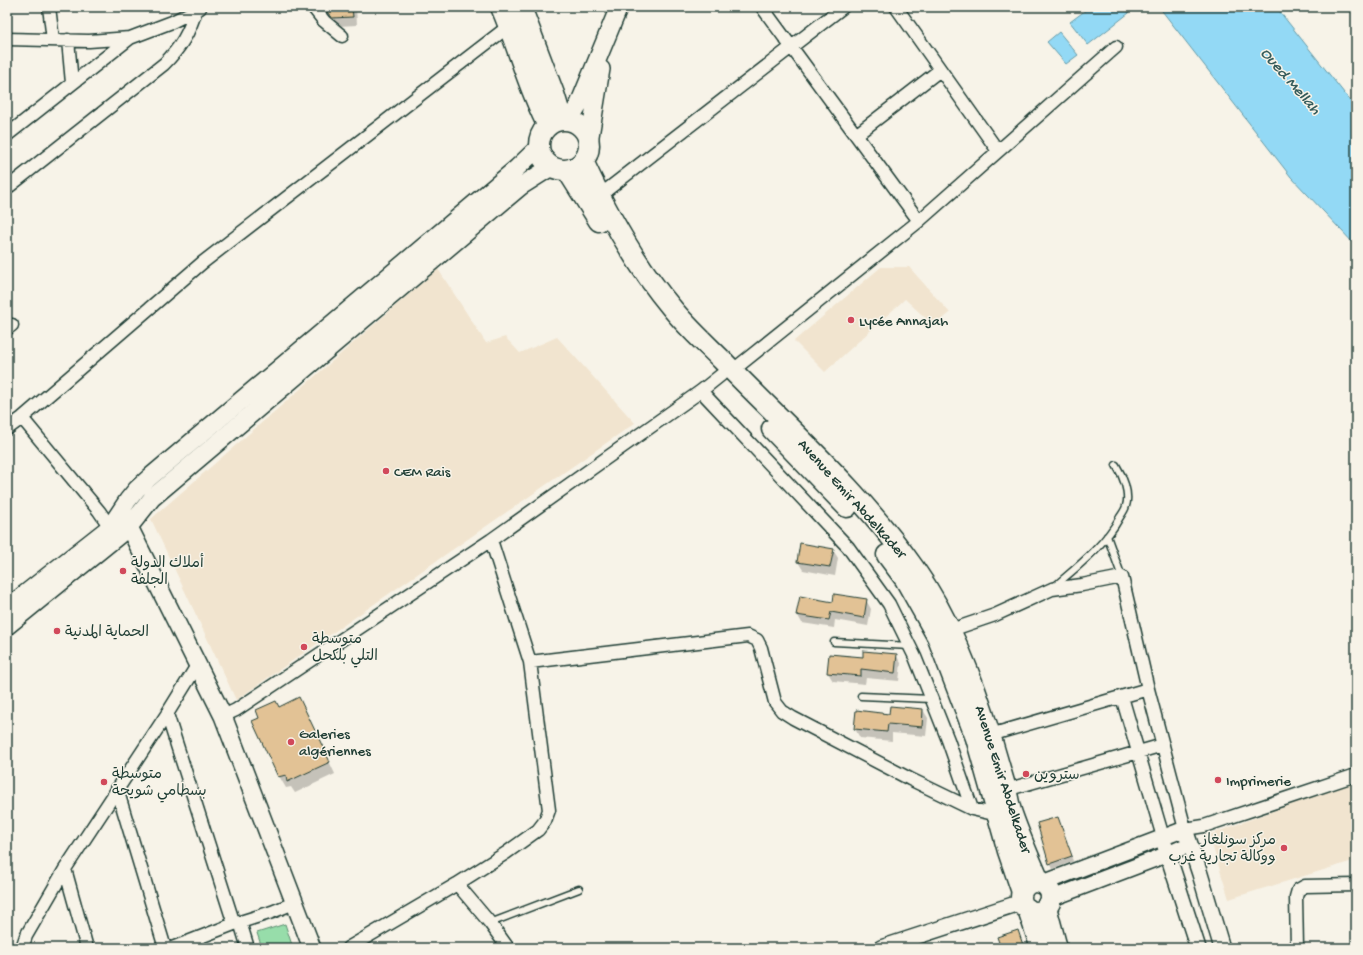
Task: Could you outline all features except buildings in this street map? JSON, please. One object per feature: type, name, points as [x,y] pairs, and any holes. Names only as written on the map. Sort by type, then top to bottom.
[{"type":"main road","points":[[501,7],[538,108],[560,122],[576,123],[587,134],[589,142]]},
{"type":"main road","points":[[521,7],[554,94],[560,122]]},
{"type":"main road","points":[[567,166],[544,161],[540,155],[539,147],[542,132],[560,122],[579,104],[619,7]]},
{"type":"main road","points":[[7,626],[129,527],[152,498],[520,186],[567,166],[589,149],[604,45]]},
{"type":"main road","points":[[7,608],[110,527],[137,489],[149,478],[517,168],[539,147]]},
{"type":"main road","name":"Avenue Emir Abdelkader","points":[[567,166],[599,196],[632,255],[671,308],[881,546],[905,579],[937,636],[1005,813]]},
{"type":"main road","name":"Avenue Emir Abdelkader","points":[[567,166],[630,272],[675,326],[810,447],[858,498],[915,569],[951,630],[969,676],[990,735],[1006,790],[1005,813],[1008,851],[1036,897],[1057,948]]},
{"type":"main road","points":[[119,513],[129,527],[223,716],[312,948]]},
{"type":"main road","name":"Avenue Emir Abdelkader","points":[[1036,897],[1042,948]]},
{"type":"street","points":[[49,7],[53,40]]},
{"type":"street","points":[[312,7],[324,21],[342,36]]},
{"type":"street","points":[[762,7],[919,221]]},
{"type":"street","points":[[599,196],[843,7]]},
{"type":"street","points":[[896,7],[998,151]]},
{"type":"street","points":[[7,39],[89,41],[130,38],[172,22],[198,9]]},
{"type":"street","points":[[7,188],[164,64],[176,52],[184,40],[198,9]]},
{"type":"street","points":[[7,429],[22,418],[202,263],[509,26]]},
{"type":"street","points":[[7,135],[130,38]]},
{"type":"street","points":[[68,40],[72,83]]},
{"type":"street","points":[[223,716],[236,710],[491,540],[727,373],[919,221],[1116,47]]},
{"type":"street","points":[[856,135],[940,70]]},
{"type":"street","points":[[701,391],[848,547],[889,604],[910,646],[948,740],[972,809]]},
{"type":"street","points":[[22,418],[110,527]]},
{"type":"street","points":[[348,948],[457,884],[532,835],[545,821],[548,810],[530,662],[491,540]]},
{"type":"street","points":[[951,630],[995,615],[1052,589],[1122,577],[1148,689],[1185,829],[1222,948]]},
{"type":"street","points":[[530,662],[748,636],[757,640],[761,648],[775,702],[782,711],[910,780],[972,809],[1005,813]]},
{"type":"street","points":[[22,948],[26,936],[65,869],[167,714],[198,664]]},
{"type":"street","points":[[990,735],[1148,689]]},
{"type":"street","points":[[1122,697],[1168,854],[1198,948]]},
{"type":"street","points":[[167,714],[237,923],[248,948]]},
{"type":"street","points":[[1006,790],[1163,745]]},
{"type":"street","points":[[1036,897],[1163,837],[1185,829],[1204,826],[1356,774]]},
{"type":"street","points":[[117,789],[165,948]]},
{"type":"street","points":[[881,948],[1168,854],[1190,844],[1204,826]]},
{"type":"street","points":[[65,869],[88,948]]},
{"type":"street","points":[[457,884],[490,923],[508,948]]},
{"type":"street","points":[[1297,948],[1296,896],[1298,890],[1305,886],[1356,885]]},
{"type":"street","points":[[172,948],[237,923],[272,912],[294,902]]},
{"type":"street","points":[[26,936],[29,948]]},
{"type":"lane","points":[[1052,589],[1108,536],[1115,527],[1126,506],[1126,494],[1122,475],[1116,465]]},
{"type":"lane","points":[[1108,536],[1122,577]]},
{"type":"lane","points":[[834,642],[910,646]]},
{"type":"lane","points":[[861,696],[931,699]]},
{"type":"lane","points":[[490,923],[579,889]]},
{"type":"shaded area","name":"Lycée Annajah","points":[[881,267],[909,267],[950,313],[934,326],[905,299],[825,372],[794,341]]},
{"type":"shaded area","name":"CEM Rais","points":[[438,269],[486,343],[505,337],[520,353],[557,337],[635,423],[236,700],[151,519]]},
{"type":"shaded area","name":"مركز سونلغاز ووكالة تجارية غرب","points":[[1356,780],[1356,860],[1229,899],[1209,835]]},
{"type":"green space","points":[[285,924],[293,948],[262,948],[257,933]]},
{"type":"water","points":[[1090,7],[1124,7],[1129,13],[1088,45],[1070,22]]},
{"type":"water","name":"Oued Mellah","points":[[1159,7],[1276,7],[1356,108],[1356,246],[1291,177]]},
{"type":"water","points":[[1059,32],[1078,55],[1066,64],[1047,42]]},
{"type":"place","name":"Lycée Annajah","points":[[851,320]]},
{"type":"place","name":"CEM Rais","points":[[386,471]]},
{"type":"place","name":"أملاك الدولة الجلفة","points":[[123,571]]},
{"type":"place","name":"الحماية المدنية","points":[[57,631]]},
{"type":"place","name":"متوسطة التلي بلكحل","points":[[304,647]]},
{"type":"place","name":"Galeries algériennes","points":[[291,742]]},
{"type":"place","name":"ستروين","points":[[1026,774]]},
{"type":"place","name":"Imprimerie","points":[[1218,780]]},
{"type":"place","name":"متوسطة بسطامي شويحة","points":[[104,782]]},
{"type":"place","name":"مركز سونلغاز ووكالة تجارية غرب","points":[[1284,848]]}]
